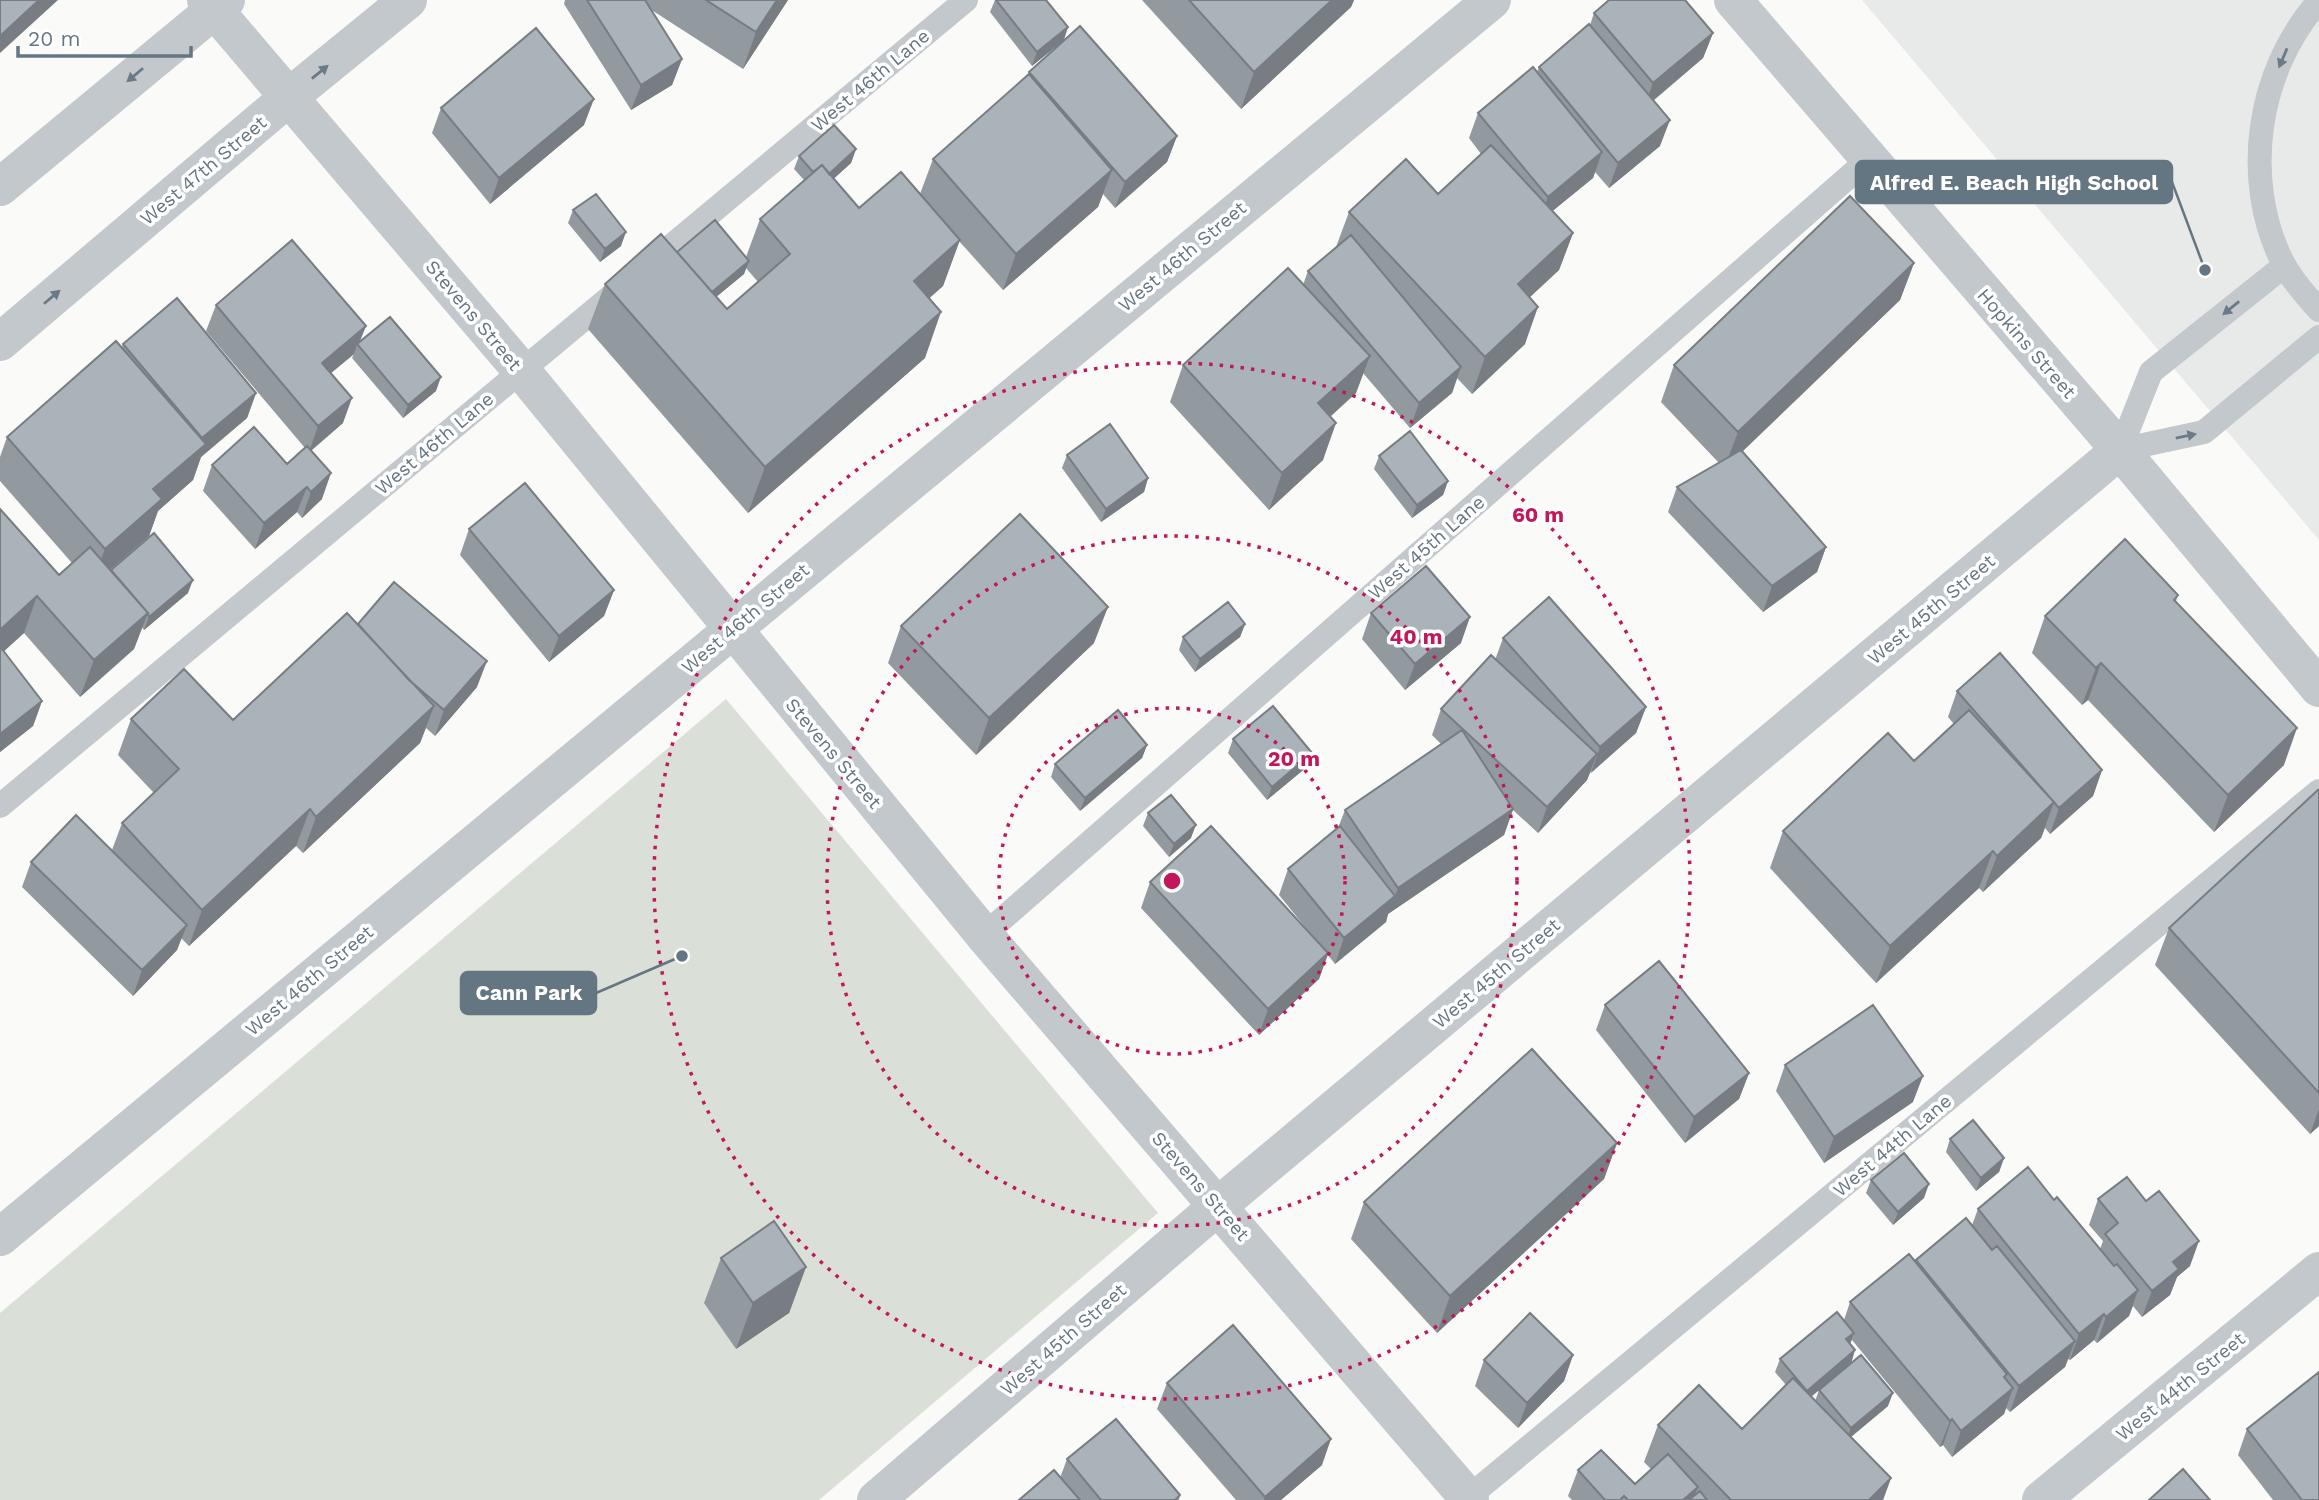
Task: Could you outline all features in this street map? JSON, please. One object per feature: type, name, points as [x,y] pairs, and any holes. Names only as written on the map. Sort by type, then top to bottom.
[{"type":"street","name":"West 47th Street","points":[[0,341],[408,0]]},
{"type":"street","name":"West 46th Street","points":[[0,1237],[1492,0]]},
{"type":"street","name":"Hopkins Street","points":[[1733,0],[2120,450],[2319,688]]},
{"type":"street","name":"Stevens Street","points":[[215,3],[289,97],[521,370],[984,935],[1468,1499]]},
{"type":"street","points":[[0,187],[215,3]]},
{"type":"street","name":"West 45th Street","points":[[876,1500],[1218,1206],[2120,450]]},
{"type":"street","name":"West 44th Street","points":[[2041,1500],[2319,1271]]},
{"type":"lane","name":"West 46th Lane","points":[[0,806],[966,0]]},
{"type":"lane","points":[[2319,1],[2294,35],[2281,60],[2263,119],[2259,154],[2264,215],[2284,266],[2319,310]]},
{"type":"lane","name":"West 45th Lane","points":[[984,935],[1868,159]]},
{"type":"lane","points":[[2120,450],[2151,372],[2284,266]]},
{"type":"lane","points":[[2120,450],[2204,432],[2319,337]]},
{"type":"lane","name":"West 44th Lane","points":[[1468,1499],[2319,791]]},
{"type":"shaded area","points":[[1862,0],[2319,0],[2319,540]]},
{"type":"shaded area","points":[[726,699],[1158,1213],[819,1500],[0,1500],[0,1313]]},
{"type":"building","points":[[0,0],[39,0],[0,36]]},
{"type":"building","points":[[587,0],[645,0],[682,59],[641,85]]},
{"type":"building","points":[[706,0],[777,0],[756,32]]},
{"type":"building","points":[[996,0],[1046,0],[1068,27],[1037,52]]},
{"type":"building","points":[[1189,0],[1332,0],[1254,72]]},
{"type":"building","points":[[1609,0],[1685,0],[1713,33],[1653,83],[1594,13]]},
{"type":"building","points":[[1589,24],[1670,120],[1618,163],[1539,67]]},
{"type":"building","points":[[1080,26],[1177,136],[1125,182],[1029,72]]},
{"type":"building","points":[[536,28],[594,99],[499,178],[441,108]]},
{"type":"building","points":[[1533,67],[1602,152],[1548,197],[1478,113]]},
{"type":"building","points":[[1029,74],[1112,170],[1016,254],[933,159]]},
{"type":"building","points":[[834,125],[856,149],[829,174],[822,165],[813,172],[799,156]]},
{"type":"building","points":[[1491,145],[1573,233],[1518,284],[1538,307],[1485,357],[1349,212],[1406,159],[1438,194]]},
{"type":"building","points":[[822,165],[859,208],[901,172],[960,240],[914,281],[941,312],[765,467],[605,284],[661,234],[727,309],[790,254],[760,219]]},
{"type":"building","points":[[596,194],[626,232],[605,249],[573,210]]},
{"type":"building","points":[[1850,196],[1914,263],[1738,432],[1674,365]]},
{"type":"building","points":[[715,220],[749,261],[712,292],[677,252]]},
{"type":"building","points":[[1351,235],[1461,367],[1419,403],[1308,271]]},
{"type":"building","points":[[292,240],[366,326],[322,363],[352,398],[318,426],[216,305]]},
{"type":"building","points":[[1288,268],[1370,356],[1318,403],[1336,423],[1282,473],[1183,365]]},
{"type":"building","points":[[177,298],[256,393],[202,438],[123,344]]},
{"type":"building","points":[[390,317],[441,377],[408,405],[357,344]]},
{"type":"building","points":[[116,341],[206,444],[153,489],[162,499],[105,549],[7,437]]},
{"type":"building","points":[[1110,424],[1148,478],[1106,509],[1067,455]]},
{"type":"building","points":[[254,427],[287,464],[307,446],[331,473],[311,492],[307,487],[264,523],[212,465]]},
{"type":"building","points":[[1410,431],[1448,481],[1417,505],[1379,456]]},
{"type":"building","points":[[1741,450],[1826,547],[1772,586],[1677,487]]},
{"type":"building","points":[[525,483],[614,590],[559,636],[469,529]]},
{"type":"building","points":[[0,509],[59,575],[90,547],[148,613],[94,660],[37,596],[1,629]]},
{"type":"building","points":[[1020,514],[1108,607],[989,718],[901,626]]},
{"type":"building","points":[[154,533],[193,580],[149,617],[111,570]]},
{"type":"building","points":[[2125,539],[2178,595],[2174,600],[2297,728],[2228,795],[2101,663],[2096,668],[2045,616]]},
{"type":"building","points":[[1426,566],[1470,617],[1415,664],[1371,613]]},
{"type":"building","points":[[394,582],[487,661],[444,710],[409,680],[358,624]]},
{"type":"building","points":[[1549,597],[1646,707],[1600,747],[1503,638]]},
{"type":"building","points":[[1228,602],[1245,624],[1200,659],[1183,637]]},
{"type":"building","points":[[347,613],[434,706],[316,817],[310,809],[202,910],[122,823],[179,769],[131,719],[184,669],[233,720]]},
{"type":"building","points":[[2,649],[42,701],[0,734],[0,650]]},
{"type":"building","points":[[2000,653],[2102,770],[2059,808],[1957,691]]},
{"type":"building","points":[[1491,655],[1597,754],[1547,807],[1441,709]]},
{"type":"building","points":[[1273,706],[1312,753],[1272,787],[1233,739]]},
{"type":"building","points":[[1118,710],[1147,745],[1085,798],[1055,764]]},
{"type":"building","points":[[1969,710],[2054,802],[1997,856],[1993,851],[1890,946],[1783,831],[1888,733],[1914,761]]},
{"type":"building","points":[[1462,730],[1513,809],[1398,888],[1345,810]]},
{"type":"building","points":[[2319,791],[2319,1093],[2169,928]]},
{"type":"building","points":[[1171,795],[1196,825],[1174,844],[1148,813]]},
{"type":"building","points":[[76,815],[187,925],[142,970],[31,862]]},
{"type":"building","points":[[1211,826],[1328,953],[1268,1009],[1150,882]]},
{"type":"building","points":[[1340,826],[1395,896],[1344,938],[1288,869]]},
{"type":"building","points":[[1659,961],[1749,1073],[1694,1117],[1605,1005]]},
{"type":"building","points":[[1873,1005],[1923,1076],[1834,1137],[1785,1065]]},
{"type":"building","points":[[1532,1049],[1617,1143],[1450,1296],[1364,1202]]},
{"type":"building","points":[[1973,1120],[2004,1158],[1981,1178],[1950,1139]]},
{"type":"building","points":[[1904,1153],[1929,1184],[1898,1212],[1871,1180]]},
{"type":"building","points":[[2028,1167],[2054,1200],[2057,1197],[2114,1266],[2117,1264],[2138,1290],[2106,1317],[2104,1314],[2079,1334],[1978,1209]]},
{"type":"building","points":[[2127,1177],[2146,1201],[2159,1191],[2199,1241],[2173,1262],[2179,1269],[2152,1291],[2105,1234],[2118,1223],[2098,1199]]},
{"type":"building","points":[[1966,1218],[1992,1250],[1997,1246],[2075,1341],[2019,1386],[1916,1260]]},
{"type":"building","points":[[774,1221],[806,1267],[753,1303],[721,1258]]},
{"type":"building","points":[[1909,1254],[2007,1374],[2004,1377],[2013,1388],[1961,1431],[1850,1302]]},
{"type":"building","points":[[1837,1312],[1854,1333],[1846,1339],[1855,1350],[1807,1391],[1780,1359]]},
{"type":"building","points":[[1530,1313],[1573,1355],[1527,1403],[1484,1360]]},
{"type":"building","points":[[1233,1325],[1331,1439],[1265,1497],[1167,1383]]},
{"type":"building","points":[[1861,1355],[1893,1393],[1851,1428],[1819,1390]]},
{"type":"building","points":[[2319,1372],[2319,1500],[2302,1500],[2247,1429]]},
{"type":"building","points":[[1793,1378],[1891,1478],[1869,1500],[1731,1500],[1658,1425],[1699,1385],[1742,1429]]},
{"type":"building","points":[[1116,1419],[1180,1495],[1175,1500],[1101,1500],[1067,1459]]},
{"type":"building","points":[[1601,1450],[1635,1484],[1668,1454],[1698,1487],[1683,1500],[1628,1500],[1624,1496],[1620,1500],[1605,1500],[1578,1470]]},
{"type":"building","points":[[2183,1469],[2210,1500],[2149,1500]]},
{"type":"building","points":[[1054,1470],[1080,1500],[1019,1500]]},
{"type":"building","points":[[1700,1491],[1707,1500],[1689,1500]]},
{"type":"place","name":"Alfred E. Beach High School","points":[[2205,270]]},
{"type":"place","name":"Cann Park","points":[[682,956]]}]
